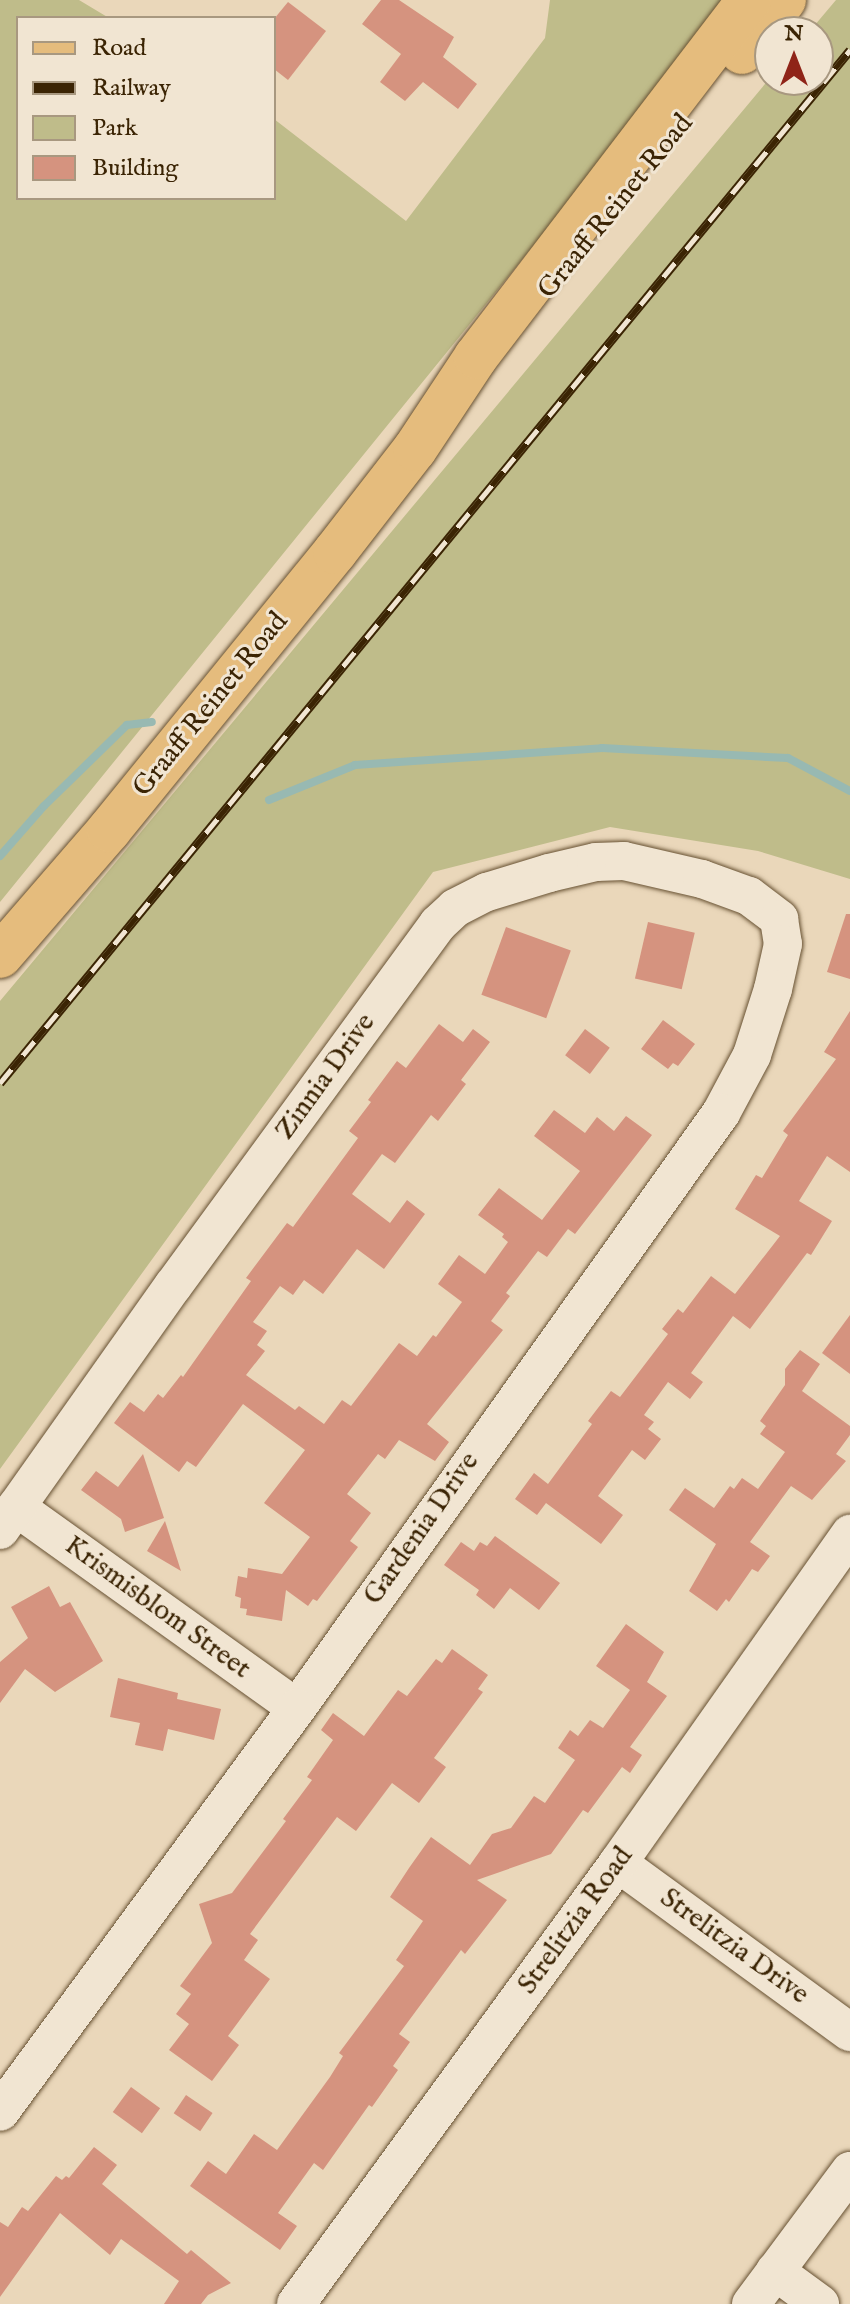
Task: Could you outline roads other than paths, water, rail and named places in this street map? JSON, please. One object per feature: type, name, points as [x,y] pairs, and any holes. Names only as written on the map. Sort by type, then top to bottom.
[{"type":"main road","name":"Graaff Reinet Road","points":[[0,956],[159,770],[415,449],[476,357],[749,0]]},
{"type":"main road","name":"Graaff Reinet Road","points":[[415,449],[456,408],[784,0]]},
{"type":"street","name":"Zinnia Drive","points":[[8,1519],[182,1273],[438,924],[455,908],[487,892],[549,873],[596,862],[624,861],[702,879],[749,896],[779,919]]},
{"type":"street","name":"Gardenia Drive","points":[[0,2112],[297,1708],[721,1113],[752,1055],[773,989],[783,944],[779,919]]},
{"type":"street","name":"Krismisblom Street","points":[[8,1519],[297,1708]]},
{"type":"street","name":"Strelitzia Road","points":[[296,2304],[618,1863],[850,1534]]},
{"type":"street","name":"Strelitzia Drive","points":[[618,1863],[850,2032]]},
{"type":"street","points":[[751,2304],[850,2171]]},
{"type":"street","points":[[775,2271],[820,2304]]},
{"type":"waterway","points":[[0,856],[44,806],[127,725],[152,722]]},
{"type":"waterway","points":[[269,800],[355,765],[602,748],[788,758],[850,791]]},
{"type":"railway","points":[[0,1083],[850,50]]}]
